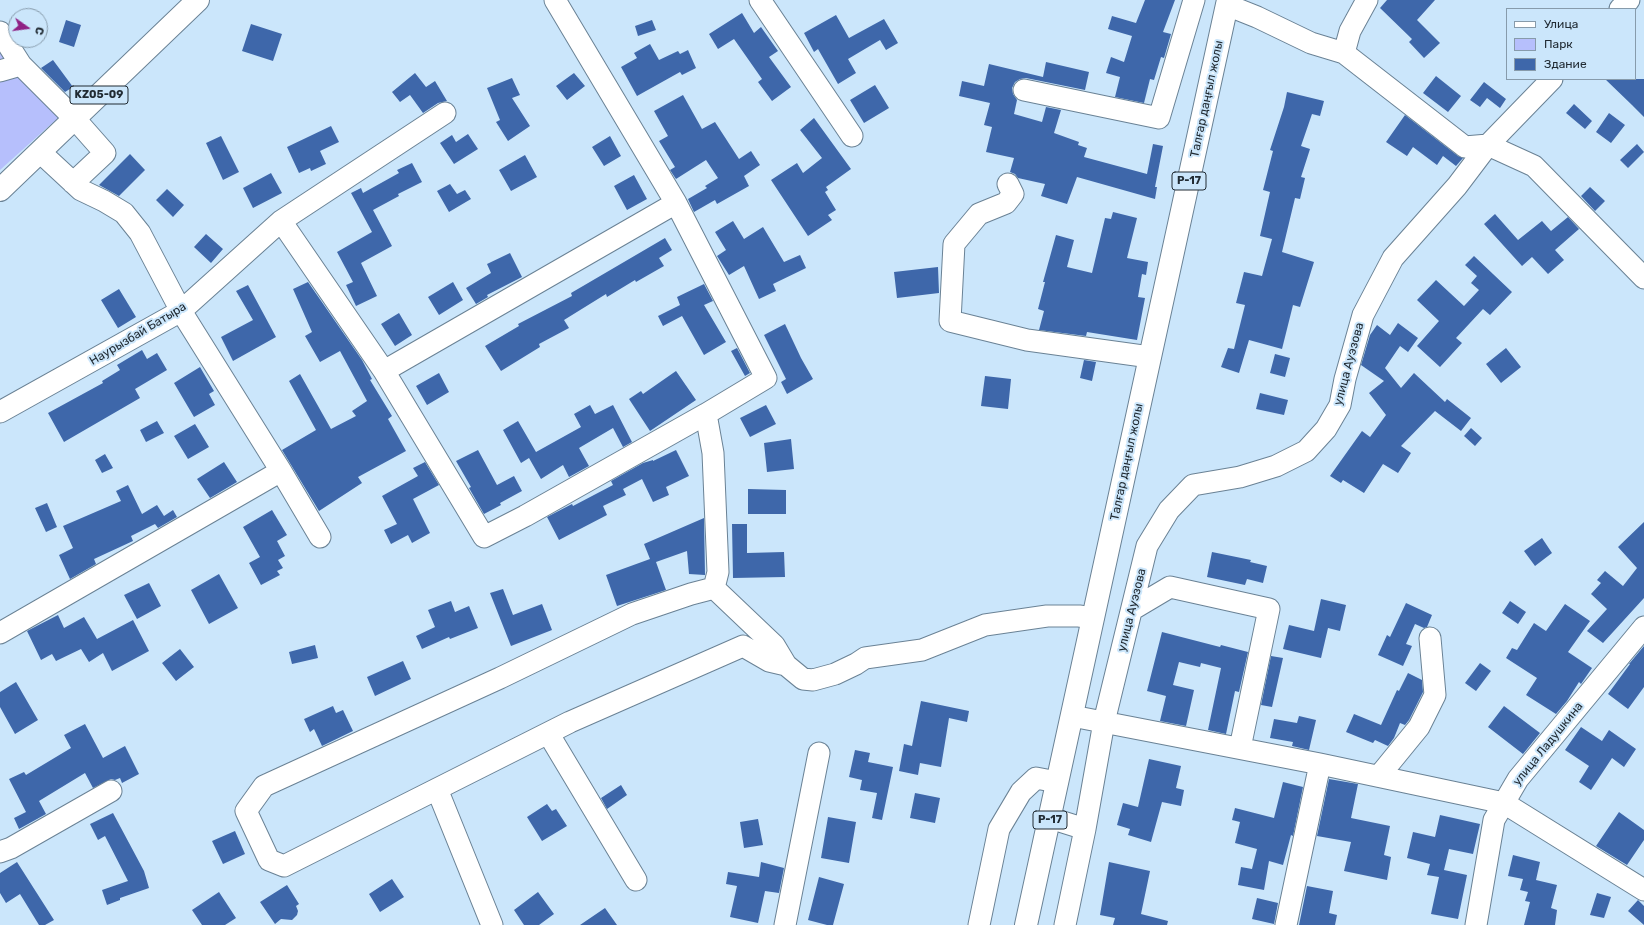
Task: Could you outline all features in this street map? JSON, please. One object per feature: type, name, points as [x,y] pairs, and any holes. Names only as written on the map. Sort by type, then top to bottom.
[{"type":"main road","name":"KZ05-09","points":[[0,190],[198,0]]},
{"type":"main road","name":"Талғар даңғыл жолы","points":[[1026,925],[1228,3]]},
{"type":"street","points":[[281,221],[384,371],[484,537],[525,516],[706,414],[766,378],[676,203],[555,0]]},
{"type":"street","points":[[760,0],[852,136]]},
{"type":"street","points":[[1024,90],[1160,118],[1194,0]]},
{"type":"street","points":[[1344,53],[1350,31],[1367,0]]},
{"type":"street","points":[[1621,8],[1629,0]]},
{"type":"street","points":[[1228,3],[1311,43],[1344,53],[1464,146],[1488,145],[1534,166],[1644,278]]},
{"type":"street","points":[[0,32],[21,65],[75,119],[105,153],[73,183]]},
{"type":"street","points":[[0,71],[21,65]]},
{"type":"street","name":"улица Ауэзова","points":[[1065,925],[1085,830],[1104,722],[1148,546],[1169,510],[1193,485],[1240,477],[1276,466],[1306,452],[1326,429],[1340,405],[1345,379],[1363,315],[1393,258],[1457,186],[1488,145],[1551,80]]},
{"type":"street","name":"Наурызбай Батыра","points":[[0,412],[181,311],[281,221],[445,114]]},
{"type":"street","points":[[40,152],[81,190],[124,213],[140,233],[181,311],[281,471],[320,537]]},
{"type":"street","points":[[1008,184],[1013,194],[1006,204],[978,214],[954,244],[950,321],[1027,340],[1150,357]]},
{"type":"street","points":[[384,371],[676,203]]},
{"type":"street","points":[[706,414],[713,453],[718,572],[714,588]]},
{"type":"street","points":[[0,633],[281,471]]},
{"type":"street","points":[[1133,609],[1170,587],[1269,609],[1240,748]]},
{"type":"street","points":[[714,588],[774,645],[786,665],[803,679],[813,680],[835,674],[856,664],[864,658],[922,650],[985,625],[1047,616],[1079,616],[1093,618]]},
{"type":"street","points":[[714,588],[691,594],[632,614],[500,678],[264,786],[246,811],[269,860],[284,866],[570,722],[744,646],[769,661],[786,665]]},
{"type":"street","name":"улица Ладушкина","points":[[1476,925],[1494,820],[1518,779],[1644,627]]},
{"type":"street","points":[[1379,776],[1419,727],[1435,696],[1430,638]]},
{"type":"street","points":[[1072,716],[1320,764],[1504,803],[1644,890]]},
{"type":"street","points":[[548,733],[636,880]]},
{"type":"street","points":[[785,925],[819,753]]},
{"type":"street","points":[[1286,925],[1320,764]]},
{"type":"street","points":[[979,925],[999,829],[1021,792],[1036,778],[1058,782]]},
{"type":"street","points":[[437,789],[492,925]]},
{"type":"street","points":[[0,852],[11,848],[111,791]]},
{"type":"street","points":[[1050,818],[1085,830]]},
{"type":"green space","points":[[0,48],[59,117],[0,170]]},
{"type":"building","points":[[1145,0],[1175,0],[1163,32],[1171,34],[1164,58],[1161,57],[1154,80],[1150,79],[1144,103],[1115,97],[1120,77],[1106,73],[1111,57],[1124,62],[1132,36],[1108,29],[1112,16],[1136,23]]},
{"type":"building","points":[[1387,0],[1435,0],[1417,20],[1440,43],[1424,58],[1409,42],[1412,39],[1380,8]]},
{"type":"building","points":[[742,13],[754,33],[761,27],[778,51],[769,57],[791,87],[772,101],[758,82],[762,79],[734,39],[718,49],[709,34]]},
{"type":"building","points":[[836,15],[849,38],[884,19],[898,43],[886,50],[880,40],[848,59],[856,73],[838,84],[818,49],[814,52],[804,33]]},
{"type":"building","points":[[66,20],[81,25],[74,47],[59,42]]},
{"type":"building","points":[[652,20],[656,30],[638,36],[635,26]]},
{"type":"building","points":[[251,24],[282,34],[273,61],[242,51]]},
{"type":"building","points":[[650,44],[659,60],[678,51],[680,54],[688,50],[696,68],[682,75],[680,72],[637,96],[621,67],[637,58],[634,53]]},
{"type":"building","points":[[53,60],[73,87],[65,92],[41,68]]},
{"type":"building","points":[[1046,62],[1089,72],[1085,90],[1026,78],[1020,79],[1015,82],[1012,88],[1013,94],[1017,100],[1014,114],[1042,122],[1046,107],[1061,110],[1054,133],[1079,142],[1078,145],[1087,148],[1084,157],[1147,174],[1153,144],[1163,146],[1155,187],[1157,187],[1155,199],[1077,177],[1067,204],[1041,196],[1045,184],[1018,178],[1015,174],[1010,172],[1014,158],[986,152],[992,127],[984,125],[990,103],[959,96],[962,81],[984,86],[989,64],[1043,77]]},
{"type":"building","points":[[415,73],[426,87],[435,81],[447,101],[438,103],[423,113],[410,95],[400,102],[392,92]]},
{"type":"building","points":[[574,73],[585,86],[567,100],[556,86]]},
{"type":"building","points":[[1436,76],[1461,96],[1448,112],[1423,93]]},
{"type":"building","points":[[512,78],[520,95],[512,98],[530,126],[508,141],[496,122],[500,120],[487,88]]},
{"type":"building","points":[[1644,79],[1644,117],[1606,80]]},
{"type":"building","points":[[1484,82],[1506,99],[1500,108],[1487,98],[1480,107],[1470,100]]},
{"type":"building","points":[[875,85],[889,108],[864,123],[850,100]]},
{"type":"building","points":[[1287,92],[1324,101],[1320,116],[1312,114],[1301,146],[1310,149],[1301,177],[1305,178],[1300,199],[1295,198],[1282,252],[1314,262],[1300,307],[1293,305],[1282,349],[1249,340],[1239,373],[1221,367],[1228,348],[1234,349],[1245,305],[1236,303],[1244,272],[1262,276],[1272,239],[1260,236],[1270,192],[1263,190],[1273,151],[1270,150],[1284,107]]},
{"type":"building","points":[[683,95],[702,129],[715,122],[739,159],[751,151],[760,165],[744,176],[749,186],[717,204],[715,200],[694,212],[688,199],[707,188],[705,186],[718,178],[706,160],[676,179],[670,170],[675,167],[659,141],[668,136],[654,111]]},
{"type":"building","points":[[1574,104],[1592,121],[1585,129],[1566,113]]},
{"type":"building","points":[[1609,113],[1625,125],[1611,143],[1596,132]]},
{"type":"building","points":[[1405,115],[1458,156],[1463,158],[1456,166],[1443,156],[1437,165],[1413,147],[1407,156],[1386,142]]},
{"type":"building","points":[[814,118],[851,169],[826,187],[828,190],[825,192],[836,210],[828,215],[832,220],[808,236],[771,180],[797,163],[803,173],[822,158],[800,130]]},
{"type":"building","points":[[331,126],[339,142],[320,151],[326,164],[311,171],[310,168],[299,173],[287,147]]},
{"type":"building","points":[[468,134],[478,149],[454,164],[440,143],[452,135],[456,142]]},
{"type":"building","points":[[221,136],[239,172],[223,180],[206,143]]},
{"type":"building","points":[[610,136],[621,156],[604,166],[592,147]]},
{"type":"building","points":[[1637,144],[1644,152],[1628,168],[1620,160]]},
{"type":"building","points":[[130,154],[145,170],[119,196],[99,185]]},
{"type":"building","points":[[525,155],[537,177],[511,191],[499,170]]},
{"type":"building","points":[[412,163],[422,182],[398,194],[399,196],[373,210],[392,246],[361,263],[377,296],[356,306],[346,285],[353,282],[337,252],[372,232],[351,193],[361,188],[363,193],[399,173],[397,170]]},
{"type":"building","points":[[271,173],[282,193],[253,208],[243,188]]},
{"type":"building","points":[[634,175],[647,199],[627,210],[614,186]]},
{"type":"building","points":[[450,184],[457,194],[465,190],[471,199],[449,212],[437,191]]},
{"type":"building","points":[[1590,187],[1605,201],[1595,211],[1581,196]]},
{"type":"building","points":[[167,189],[184,205],[173,217],[156,200]]},
{"type":"building","points":[[1113,212],[1137,218],[1127,258],[1148,262],[1146,275],[1142,274],[1138,297],[1145,298],[1137,340],[1087,332],[1086,336],[1039,330],[1044,311],[1038,309],[1045,282],[1043,282],[1056,235],[1074,240],[1067,267],[1092,273],[1105,218],[1111,219]]},
{"type":"building","points":[[1495,214],[1518,240],[1542,221],[1551,231],[1568,217],[1579,229],[1555,250],[1564,260],[1548,274],[1532,257],[1522,266],[1484,224]]},
{"type":"building","points":[[733,221],[744,239],[763,227],[784,262],[800,255],[806,268],[773,284],[776,291],[759,299],[744,266],[729,275],[717,256],[726,250],[715,232]]},
{"type":"building","points":[[206,234],[223,249],[211,263],[194,247]]},
{"type":"building","points":[[665,238],[672,250],[659,258],[664,266],[636,282],[635,280],[607,297],[606,294],[564,320],[569,328],[539,344],[540,347],[501,371],[485,346],[519,326],[518,324],[572,296],[571,293]]},
{"type":"building","points":[[510,253],[522,277],[487,295],[488,297],[476,304],[466,288],[491,273],[487,264]]},
{"type":"building","points":[[1474,256],[1512,292],[1490,315],[1483,309],[1456,338],[1462,343],[1440,367],[1417,346],[1439,321],[1417,300],[1436,280],[1464,306],[1479,290],[1471,283],[1477,276],[1465,265]]},
{"type":"building","points":[[938,267],[939,293],[897,298],[894,272]]},
{"type":"building","points":[[308,282],[362,360],[372,379],[370,380],[392,416],[388,419],[406,451],[358,477],[362,483],[319,511],[282,450],[316,430],[289,381],[300,374],[331,429],[356,416],[352,411],[367,401],[340,351],[320,362],[305,336],[312,332],[293,289]]},
{"type":"building","points":[[453,282],[463,300],[439,315],[428,297]]},
{"type":"building","points":[[704,284],[713,301],[704,305],[726,342],[704,355],[682,316],[663,326],[658,316],[680,305],[677,297]]},
{"type":"building","points":[[248,285],[276,337],[233,361],[221,337],[253,320],[236,291]]},
{"type":"building","points":[[119,289],[136,317],[118,328],[101,300]]},
{"type":"building","points":[[399,313],[412,335],[395,346],[381,324]]},
{"type":"building","points":[[1398,323],[1418,338],[1408,352],[1400,346],[1385,368],[1401,388],[1414,373],[1445,402],[1447,399],[1471,418],[1461,431],[1435,411],[1401,446],[1411,453],[1398,473],[1383,464],[1364,493],[1343,480],[1341,483],[1330,476],[1362,431],[1370,437],[1386,415],[1369,393],[1384,381],[1361,365],[1370,335],[1377,325],[1390,335]]},
{"type":"building","points":[[785,324],[813,379],[787,394],[781,382],[786,379],[764,335]]},
{"type":"building","points":[[737,348],[750,373],[745,376],[731,351]]},
{"type":"building","points":[[1506,348],[1521,367],[1501,383],[1486,364]]},
{"type":"building","points":[[142,350],[147,359],[157,353],[167,370],[135,389],[140,398],[64,442],[48,413],[103,383],[102,381],[120,370],[117,365]]},
{"type":"building","points":[[1275,354],[1290,358],[1285,377],[1270,373]]},
{"type":"building","points":[[1084,360],[1096,362],[1092,381],[1080,378]]},
{"type":"building","points":[[200,367],[214,391],[209,394],[215,405],[194,417],[174,383]]},
{"type":"building","points":[[676,371],[696,400],[650,431],[629,399],[641,391],[643,394]]},
{"type":"building","points":[[439,373],[449,392],[427,405],[416,386]]},
{"type":"building","points":[[985,376],[1011,379],[1008,409],[981,406]]},
{"type":"building","points":[[1260,393],[1288,400],[1284,415],[1256,409]]},
{"type":"building","points":[[590,405],[595,414],[613,405],[632,442],[623,447],[613,428],[579,448],[589,466],[569,477],[563,465],[541,479],[529,458],[521,463],[503,430],[518,421],[536,452],[581,427],[574,414]]},
{"type":"building","points":[[766,405],[776,424],[750,437],[740,418]]},
{"type":"building","points":[[157,421],[164,433],[146,442],[140,430]]},
{"type":"building","points":[[195,424],[209,447],[188,459],[174,436]]},
{"type":"building","points":[[1471,428],[1482,438],[1475,446],[1464,436]]},
{"type":"building","points":[[791,439],[794,469],[767,472],[764,443]]},
{"type":"building","points":[[478,450],[497,485],[514,476],[522,491],[484,514],[456,461]]},
{"type":"building","points":[[676,450],[689,476],[666,487],[669,495],[653,502],[642,479],[623,489],[626,495],[603,506],[607,515],[559,540],[547,517],[572,504],[573,506],[613,485],[611,481],[643,463],[653,461]]},
{"type":"building","points":[[105,454],[113,468],[102,473],[95,460]]},
{"type":"building","points":[[224,462],[237,482],[210,498],[197,479]]},
{"type":"building","points":[[425,462],[439,485],[413,499],[430,533],[412,543],[408,535],[391,544],[384,530],[397,524],[382,496],[418,476],[413,468]]},
{"type":"building","points":[[128,485],[142,514],[157,505],[164,516],[173,510],[177,517],[158,528],[155,524],[131,536],[133,541],[94,559],[96,564],[70,579],[59,555],[73,548],[63,526],[121,501],[116,491]]},
{"type":"building","points":[[748,489],[786,490],[786,514],[748,514]]},
{"type":"building","points":[[47,503],[57,527],[46,532],[35,508]]},
{"type":"building","points":[[272,510],[287,535],[277,541],[285,556],[278,560],[283,568],[277,571],[280,575],[261,585],[249,563],[260,557],[243,527]]},
{"type":"building","points":[[704,518],[705,575],[689,574],[687,551],[656,562],[666,590],[617,606],[606,575],[650,559],[644,544]]},
{"type":"building","points":[[1644,522],[1644,598],[1603,643],[1587,631],[1607,609],[1591,594],[1601,583],[1597,580],[1605,571],[1623,586],[1637,568],[1618,547]]},
{"type":"building","points":[[732,524],[747,524],[747,553],[784,552],[785,577],[733,578]]},
{"type":"building","points":[[1542,538],[1552,553],[1535,566],[1524,551]]},
{"type":"building","points":[[1212,552],[1251,560],[1250,562],[1267,566],[1263,583],[1247,579],[1245,585],[1207,577]]},
{"type":"building","points":[[219,574],[238,608],[209,624],[191,590]]},
{"type":"building","points":[[149,583],[161,606],[137,619],[124,595]]},
{"type":"building","points":[[503,589],[513,615],[542,604],[552,630],[511,646],[490,593]]},
{"type":"building","points":[[1321,599],[1346,605],[1340,631],[1328,628],[1321,658],[1283,649],[1289,625],[1314,631]]},
{"type":"building","points":[[451,601],[455,612],[469,606],[478,628],[450,639],[449,637],[422,649],[416,636],[435,627],[428,610]]},
{"type":"building","points":[[1510,601],[1526,612],[1518,624],[1502,613]]},
{"type":"building","points":[[1406,603],[1432,615],[1427,627],[1424,628],[1415,624],[1406,644],[1412,646],[1403,666],[1378,655],[1387,635],[1390,637]]},
{"type":"building","points":[[1565,604],[1590,621],[1568,652],[1592,668],[1581,684],[1579,682],[1567,701],[1556,714],[1526,695],[1537,678],[1506,658],[1512,648],[1517,650],[1534,623],[1546,631]]},
{"type":"building","points":[[58,615],[64,628],[84,617],[97,639],[133,620],[149,651],[112,671],[103,653],[89,662],[81,649],[56,661],[52,654],[41,660],[27,631]]},
{"type":"building","points":[[1162,632],[1220,647],[1221,645],[1248,652],[1239,692],[1235,691],[1226,734],[1208,730],[1221,668],[1201,663],[1200,667],[1179,662],[1173,685],[1194,690],[1186,726],[1160,721],[1166,696],[1147,691]]},
{"type":"building","points":[[315,645],[318,658],[292,664],[289,652]]},
{"type":"building","points":[[1644,646],[1644,687],[1628,709],[1608,694]]},
{"type":"building","points":[[180,649],[194,667],[176,681],[162,663]]},
{"type":"building","points":[[1271,656],[1283,658],[1272,707],[1261,705]]},
{"type":"building","points":[[403,661],[411,679],[375,696],[367,677]]},
{"type":"building","points":[[1480,663],[1491,671],[1476,691],[1465,683]]},
{"type":"building","points":[[1408,673],[1422,680],[1423,692],[1409,720],[1405,725],[1400,723],[1394,738],[1388,746],[1375,740],[1373,743],[1346,732],[1354,714],[1381,725],[1397,690],[1399,691]]},
{"type":"building","points":[[16,682],[38,720],[15,734],[0,707],[0,692]]},
{"type":"building","points":[[921,701],[969,711],[967,722],[949,718],[941,767],[920,763],[918,775],[899,771],[904,744],[912,746]]},
{"type":"building","points":[[333,706],[336,713],[343,710],[353,731],[322,746],[314,729],[310,732],[304,719]]},
{"type":"building","points":[[1504,706],[1540,733],[1523,754],[1488,727]]},
{"type":"building","points":[[1299,716],[1316,720],[1309,750],[1292,746],[1293,742],[1270,738],[1274,719],[1297,723]]},
{"type":"building","points":[[85,724],[103,758],[125,746],[139,774],[122,783],[120,778],[115,780],[111,779],[93,788],[85,773],[39,801],[46,814],[19,829],[14,818],[26,812],[9,779],[24,772],[26,775],[71,748],[64,735]]},
{"type":"building","points":[[1581,727],[1602,741],[1609,730],[1636,749],[1624,767],[1612,758],[1591,790],[1579,782],[1589,766],[1565,750]]},
{"type":"building","points":[[855,750],[870,753],[868,762],[893,767],[882,820],[872,818],[877,793],[860,790],[862,780],[849,777]]},
{"type":"building","points":[[1149,759],[1181,766],[1176,788],[1184,790],[1181,806],[1162,802],[1151,842],[1128,835],[1130,829],[1117,825],[1123,803],[1138,807]]},
{"type":"building","points":[[1329,779],[1358,784],[1351,818],[1390,826],[1384,855],[1391,857],[1387,880],[1344,871],[1351,842],[1317,836]]},
{"type":"building","points":[[1283,782],[1303,787],[1293,836],[1291,835],[1283,865],[1269,861],[1264,890],[1238,885],[1241,867],[1252,869],[1257,849],[1235,843],[1240,822],[1232,820],[1235,808],[1274,818]]},
{"type":"building","points":[[621,785],[627,795],[607,809],[601,798]]},
{"type":"building","points":[[915,793],[940,798],[935,823],[910,818]]},
{"type":"building","points":[[547,804],[552,811],[556,809],[567,826],[542,841],[527,817]]},
{"type":"building","points":[[1619,812],[1644,830],[1644,840],[1627,865],[1596,846]]},
{"type":"building","points":[[113,813],[144,871],[149,888],[120,898],[120,900],[107,905],[102,890],[128,881],[105,836],[98,840],[90,824]]},
{"type":"building","points":[[1440,815],[1480,824],[1473,854],[1449,849],[1444,870],[1467,875],[1458,919],[1431,914],[1439,877],[1427,875],[1430,864],[1407,858],[1413,832],[1435,837]]},
{"type":"building","points":[[828,817],[856,822],[849,863],[821,858]]},
{"type":"building","points":[[758,819],[763,845],[744,848],[740,822]]},
{"type":"building","points":[[235,831],[245,854],[223,864],[212,841]]},
{"type":"building","points":[[1513,855],[1540,862],[1536,880],[1557,885],[1551,908],[1557,910],[1555,925],[1524,925],[1530,902],[1525,901],[1528,892],[1520,890],[1523,879],[1508,876]]},
{"type":"building","points":[[17,862],[54,920],[45,925],[39,925],[20,894],[6,903],[0,893],[0,873]]},
{"type":"building","points":[[761,862],[784,868],[779,893],[765,891],[758,923],[730,917],[737,886],[726,884],[728,872],[759,877]]},
{"type":"building","points":[[1109,862],[1150,871],[1141,914],[1168,921],[1167,925],[1113,925],[1115,918],[1100,915]]},
{"type":"building","points":[[819,877],[844,884],[833,925],[808,920]]},
{"type":"building","points":[[392,879],[404,897],[380,912],[369,894]]},
{"type":"building","points":[[287,885],[299,904],[296,906],[298,911],[297,915],[292,920],[281,919],[275,924],[260,902]]},
{"type":"building","points":[[1307,886],[1333,891],[1329,913],[1337,915],[1335,925],[1299,925]]},
{"type":"building","points":[[219,892],[236,918],[225,925],[202,925],[192,910]]},
{"type":"building","points":[[538,892],[554,914],[539,925],[524,925],[514,910]]},
{"type":"building","points":[[1597,893],[1611,897],[1604,918],[1590,915]]},
{"type":"building","points":[[1257,898],[1278,903],[1274,924],[1252,919]]},
{"type":"building","points":[[1638,900],[1644,906],[1644,925],[1628,911]]},
{"type":"building","points":[[605,908],[617,925],[580,925]]}]
